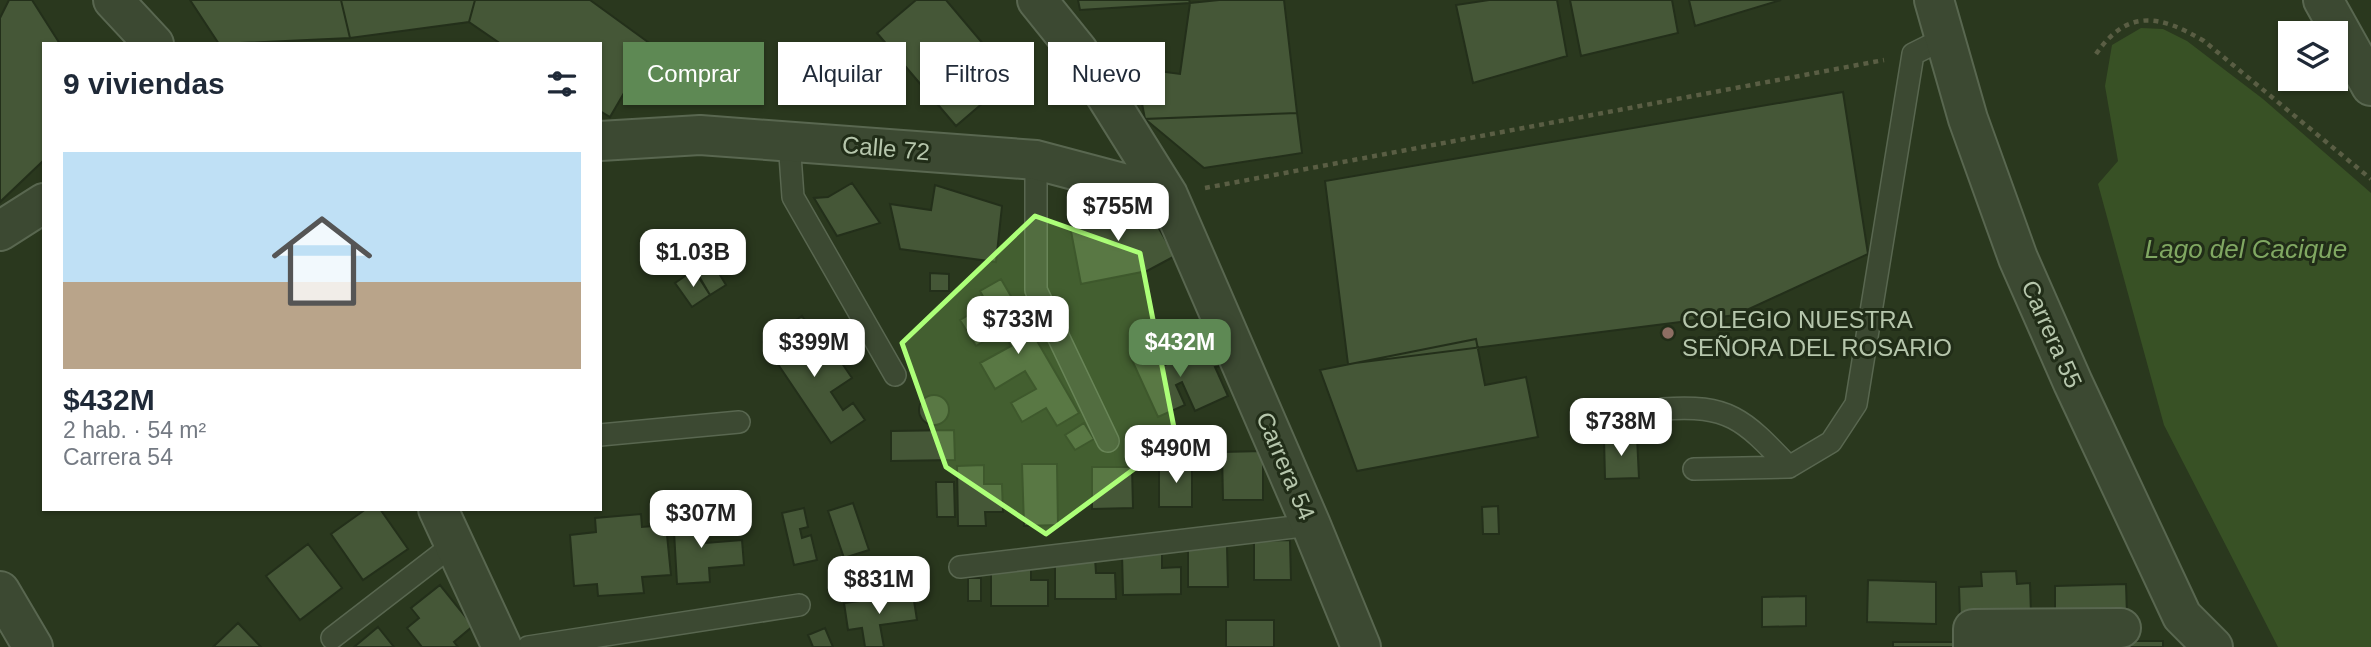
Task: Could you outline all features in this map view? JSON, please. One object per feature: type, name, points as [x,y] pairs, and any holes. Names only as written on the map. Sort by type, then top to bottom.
[{"type":"street","points":[[113,0],[152,42]]},
{"type":"street","name":"Carrera 54","points":[[1037,0],[1078,51],[1168,195],[1311,524],[1361,647]]},
{"type":"street","name":"Carrera 55","points":[[1934,0],[1928,47],[2018,258],[2182,616],[2213,647]]},
{"type":"street","points":[[2323,0],[2371,86]]},
{"type":"street","name":"Calle 72","points":[[602,141],[700,135],[1036,160],[1168,195]]},
{"type":"street","points":[[0,231],[42,204]]},
{"type":"street","points":[[439,511],[502,647]]},
{"type":"street","points":[[0,591],[33,647]]},
{"type":"street","points":[[1973,647],[1973,629],[2121,628]]},
{"type":"lane","points":[[1694,469],[1789,467],[1832,442],[1856,404],[1928,47]]},
{"type":"lane","points":[[789,141],[793,197],[895,375]]},
{"type":"lane","points":[[1036,160],[1035,290],[1108,441]]},
{"type":"lane","points":[[1662,409],[1698,407],[1720,410],[1753,429],[1789,467]]},
{"type":"lane","points":[[602,435],[738,422]]},
{"type":"lane","points":[[960,567],[1311,524]]},
{"type":"lane","points":[[332,638],[454,544]]},
{"type":"lane","points":[[528,647],[799,605]]},
{"type":"path","points":[[2096,54],[2108,36],[2124,24],[2145,20],[2178,26],[2213,49],[2371,179]]},
{"type":"path","points":[[1168,195],[1928,47]]},
{"type":"highlighted area","points":[[1035,216],[1140,253],[1176,438],[1046,534],[946,467],[902,343]]},
{"type":"water","name":"Lago del Cacique","points":[[2141,28],[2163,29],[2187,41],[2263,99],[2371,193],[2371,647],[2278,647],[2164,425],[2098,184],[2118,161],[2105,86],[2112,45]]},
{"type":"building","points":[[9,0],[32,0],[59,42],[42,42],[42,162],[0,202],[0,18]]},
{"type":"building","points":[[190,0],[341,0],[350,38],[263,42],[218,42]]},
{"type":"building","points":[[341,0],[475,0],[469,22],[350,38]]},
{"type":"building","points":[[475,0],[590,0],[648,42],[623,42],[623,95],[610,117],[602,112],[602,42],[498,42],[469,22]]},
{"type":"building","points":[[916,0],[946,0],[982,42],[920,42],[920,84],[906,67],[906,42],[885,42],[877,33]]},
{"type":"building","points":[[1078,0],[1189,0],[1190,3],[1080,10]]},
{"type":"building","points":[[1284,0],[1297,113],[1145,119],[1142,105],[1165,105],[1165,72],[1180,74],[1190,3]]},
{"type":"building","points":[[1489,0],[1557,0],[1567,56],[1473,83],[1456,5]]},
{"type":"building","points":[[1570,0],[1672,0],[1678,33],[1581,56]]},
{"type":"building","points":[[1689,0],[1781,0],[1695,26]]},
{"type":"building","points":[[1843,92],[1868,254],[1736,315],[1348,364],[1325,181]]},
{"type":"building","points":[[938,105],[980,105],[956,126]]},
{"type":"building","points":[[1297,113],[1302,153],[1204,168],[1145,119]]},
{"type":"building","points":[[852,183],[880,223],[837,236],[814,198],[828,197]]},
{"type":"building","points":[[935,185],[1002,206],[996,262],[900,249],[890,204],[931,210]]},
{"type":"building","points":[[1118,198],[1126,212],[1144,203],[1175,256],[1147,271],[1081,284],[1070,226]]},
{"type":"building","points":[[702,245],[726,285],[710,295],[686,254]]},
{"type":"building","points":[[694,270],[710,295],[692,307],[675,283]]},
{"type":"building","points":[[930,273],[949,274],[949,291],[930,291]]},
{"type":"building","points":[[1001,279],[1079,413],[1057,426],[1046,408],[1022,422],[1011,403],[1036,389],[1025,371],[995,389],[980,363],[1011,346],[1002,331],[976,346],[960,320],[987,304],[980,291]]},
{"type":"building","points":[[802,316],[817,338],[802,348],[815,367],[835,353],[852,378],[831,392],[843,410],[853,403],[865,420],[831,443],[763,342]]},
{"type":"building","points":[[1476,339],[1485,385],[1526,377],[1538,437],[1357,471],[1320,370]]},
{"type":"building","points":[[1210,345],[1220,366],[1215,367],[1228,396],[1195,411],[1182,382],[1176,385],[1185,405],[1158,417],[1131,358],[1156,346],[1165,365]]},
{"type":"building","points":[[934,395],[940,396],[948,404],[948,416],[940,424],[934,425],[928,424],[920,416],[919,410],[920,404],[928,396]]},
{"type":"building","points":[[1084,423],[1094,439],[1075,450],[1065,435]]},
{"type":"building","points":[[954,430],[955,460],[891,461],[891,431]]},
{"type":"building","points":[[1637,437],[1639,478],[1605,479],[1604,438]]},
{"type":"building","points":[[1263,451],[1263,500],[1223,500],[1222,452]]},
{"type":"building","points":[[1159,463],[1192,463],[1192,507],[1159,507]]},
{"type":"building","points":[[1022,464],[1057,464],[1058,525],[1024,526]]},
{"type":"building","points":[[984,465],[984,484],[1002,484],[1003,512],[985,512],[986,526],[958,526],[957,466]]},
{"type":"building","points":[[1092,467],[1132,467],[1133,508],[1092,509]]},
{"type":"building","points":[[936,482],[954,482],[955,517],[937,517]]},
{"type":"building","points":[[853,503],[869,550],[844,558],[828,511]]},
{"type":"building","points":[[1498,506],[1499,534],[1483,534],[1482,507]]},
{"type":"building","points":[[804,508],[808,527],[800,529],[802,538],[811,535],[817,560],[794,565],[782,513]]},
{"type":"building","points":[[363,511],[381,511],[408,549],[363,580],[331,534]]},
{"type":"building","points":[[704,512],[706,543],[742,540],[744,565],[709,568],[710,582],[677,584],[673,514]]},
{"type":"building","points":[[641,514],[642,527],[666,525],[671,575],[642,577],[644,593],[598,596],[597,584],[574,586],[570,535],[596,532],[595,518]]},
{"type":"building","points":[[1290,540],[1291,580],[1254,580],[1254,541]]},
{"type":"building","points":[[308,544],[342,588],[300,620],[266,576]]},
{"type":"building","points":[[1188,546],[1227,546],[1228,587],[1188,587]]},
{"type":"building","points":[[1122,553],[1162,553],[1162,568],[1181,567],[1181,594],[1123,595]]},
{"type":"building","points":[[1095,558],[1096,573],[1115,573],[1116,599],[1055,599],[1055,559]]},
{"type":"building","points":[[991,567],[1031,567],[1031,580],[1048,580],[1048,606],[991,606]]},
{"type":"building","points":[[2016,571],[2017,584],[2030,583],[2031,614],[1960,617],[1959,587],[1982,586],[1981,572]]},
{"type":"building","points":[[968,578],[981,578],[981,601],[968,601]]},
{"type":"building","points":[[1868,580],[1936,582],[1936,624],[1867,622]]},
{"type":"building","points":[[2126,584],[2127,615],[2055,617],[2055,586]]},
{"type":"building","points":[[440,585],[473,626],[454,642],[458,647],[422,647],[407,628],[419,618],[411,608]]},
{"type":"building","points":[[913,594],[917,620],[880,625],[884,647],[865,647],[862,628],[848,630],[844,603]]},
{"type":"building","points":[[1806,596],[1806,626],[1762,627],[1762,597]]},
{"type":"building","points":[[1226,620],[1274,620],[1274,647],[1226,647]]},
{"type":"building","points":[[238,623],[261,647],[213,647]]},
{"type":"building","points":[[378,627],[394,647],[354,647]]},
{"type":"building","points":[[825,628],[833,647],[813,647],[808,635]]},
{"type":"building","points":[[2128,641],[2163,641],[2163,647],[2128,647]]},
{"type":"building","points":[[1893,642],[1964,642],[1964,647],[1893,647]]},
{"type":"place","name":"COLEGIO NUESTRA SEÑORA DEL ROSARIO","points":[[1668,333]]}]
